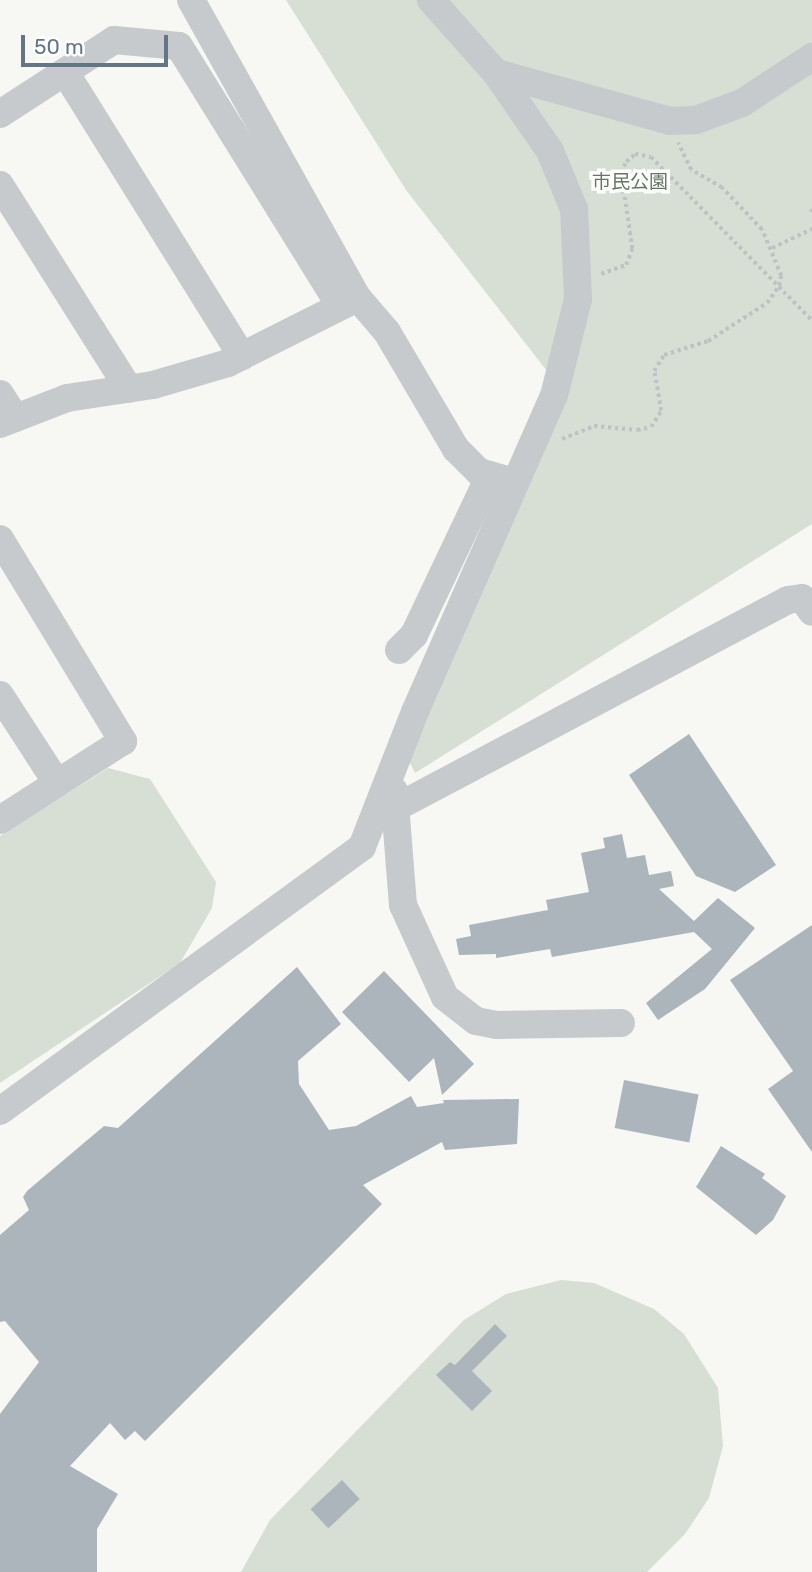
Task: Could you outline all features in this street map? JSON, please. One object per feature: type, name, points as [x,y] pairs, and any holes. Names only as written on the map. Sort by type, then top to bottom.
[{"type":"street","points":[[191,0],[349,302]]},
{"type":"street","points":[[399,650],[414,635],[502,479],[554,396],[569,346],[578,277],[574,209],[564,179],[496,73],[431,0]]},
{"type":"street","points":[[0,114],[114,40],[179,46],[349,302],[387,332],[456,449],[480,472],[502,479]]},
{"type":"street","points":[[496,73],[670,121],[696,120],[742,103],[812,57]]},
{"type":"street","points":[[65,72],[242,356]]},
{"type":"street","points":[[0,185],[129,389]]},
{"type":"street","points":[[5,412],[67,398],[129,389],[242,356],[349,302]]},
{"type":"street","points":[[0,1111],[362,847],[502,479]]},
{"type":"street","points":[[0,539],[123,741],[0,818]]},
{"type":"street","points":[[397,807],[788,600],[802,598],[812,612]]},
{"type":"street","points":[[0,695],[57,783]]},
{"type":"street","points":[[390,771],[397,807],[403,905],[431,972],[445,997],[476,1021],[534,1027],[621,1023]]},
{"type":"path","points":[[560,440],[594,426],[637,430],[651,427],[660,411],[654,371],[664,355],[708,341],[767,303],[779,286],[772,248],[747,210],[691,170],[670,121]]},
{"type":"path","points":[[578,277],[615,272],[626,265],[632,249],[621,173],[635,154],[651,157],[663,167],[812,320]]},
{"type":"path","points":[[772,248],[812,229]]},
{"type":"green space","name":"市民公園","points":[[286,0],[812,0],[812,524],[415,773],[409,761],[568,398],[406,190]]},
{"type":"green space","points":[[108,768],[150,779],[216,882],[212,908],[180,963],[0,1083],[0,836]]},
{"type":"green space","points":[[561,1280],[594,1283],[654,1309],[684,1334],[718,1388],[723,1446],[709,1498],[685,1534],[647,1572],[241,1572],[270,1520],[464,1320],[506,1294]]},
{"type":"building","points":[[689,734],[776,865],[735,892],[696,876],[629,775]]},
{"type":"building","points":[[622,834],[627,858],[645,855],[649,875],[671,871],[674,886],[659,889],[694,921],[718,898],[755,928],[705,989],[658,1020],[646,1003],[712,949],[694,932],[552,957],[550,949],[496,958],[496,954],[459,955],[456,939],[471,936],[469,925],[548,910],[546,900],[589,892],[581,853],[605,848],[603,838]]},
{"type":"building","points":[[812,925],[812,1152],[768,1089],[793,1071],[730,980]]},
{"type":"building","points":[[297,967],[341,1024],[298,1061],[299,1084],[329,1130],[356,1126],[411,1096],[417,1107],[444,1103],[443,1100],[519,1099],[517,1144],[445,1150],[442,1142],[363,1185],[382,1204],[145,1441],[135,1431],[125,1440],[110,1423],[70,1466],[118,1494],[97,1529],[97,1572],[0,1572],[0,1414],[39,1362],[5,1321],[0,1322],[0,1235],[29,1210],[23,1197],[27,1191],[104,1126],[118,1128]]},
{"type":"building","points":[[384,971],[474,1064],[442,1095],[434,1058],[409,1082],[342,1012]]},
{"type":"building","points":[[624,1080],[699,1095],[689,1143],[615,1128]]},
{"type":"building","points":[[721,1146],[765,1174],[762,1178],[786,1196],[773,1220],[756,1235],[696,1187]]},
{"type":"building","points":[[495,1324],[507,1336],[472,1371],[492,1391],[472,1411],[436,1375],[450,1362],[455,1365]]},
{"type":"building","points":[[342,1480],[360,1499],[328,1528],[311,1509]]}]
